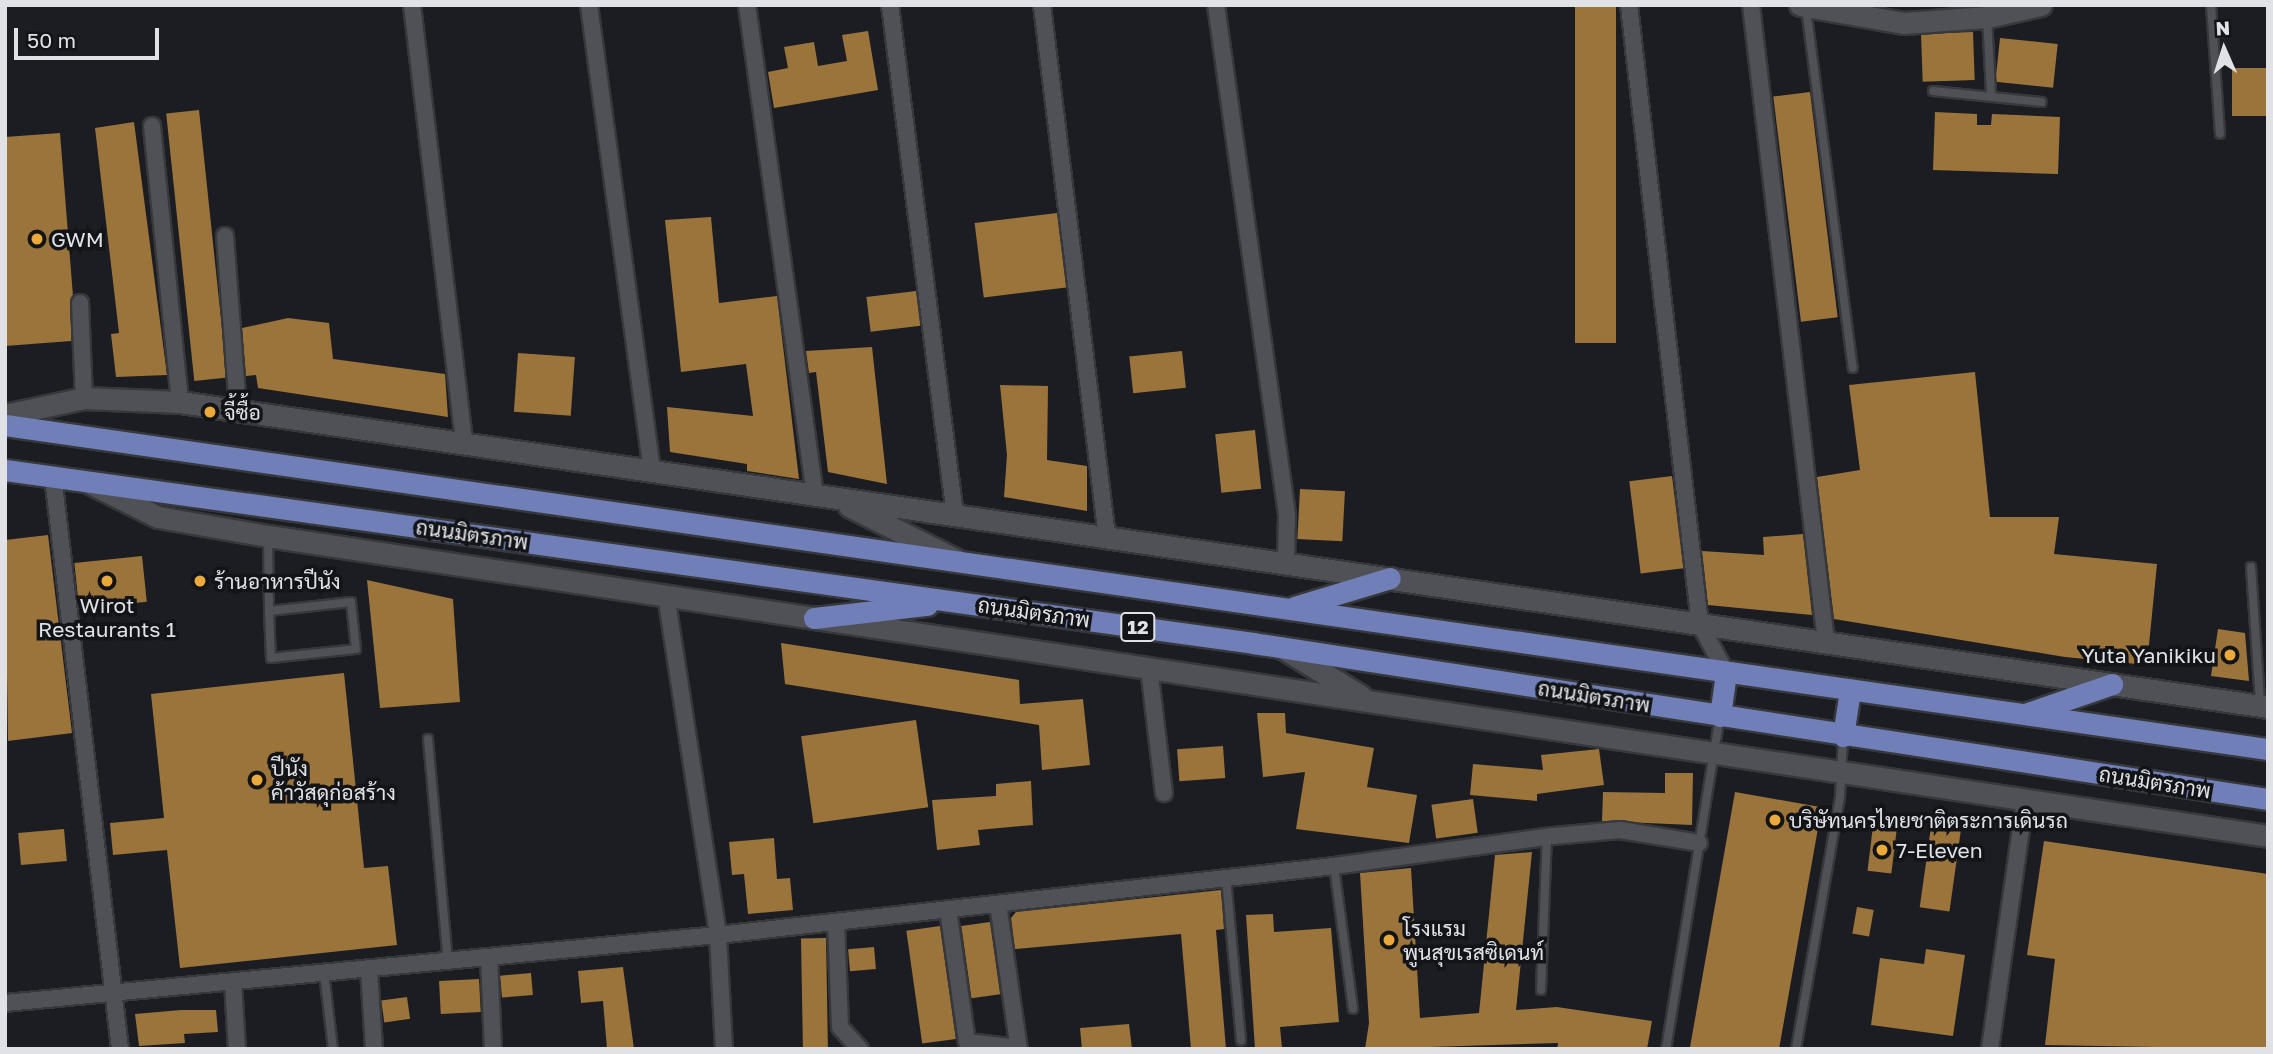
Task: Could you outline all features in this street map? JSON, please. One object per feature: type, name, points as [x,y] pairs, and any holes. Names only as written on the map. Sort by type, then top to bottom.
[{"type":"main road","points":[[1804,6],[1835,8],[1904,23],[1987,17],[2041,5]]},
{"type":"main road","points":[[5,415],[84,398],[180,402],[2264,706]]},
{"type":"main road","name":"ถนนมิตรภาพ","points":[[5,425],[2268,750]]},
{"type":"main road","name":"ถนนมิตรภาพ","points":[[5,470],[1254,643],[1843,736],[2268,799]]},
{"type":"main road","points":[[83,479],[158,517],[268,536],[2268,836]]},
{"type":"main road","points":[[823,496],[963,564]]},
{"type":"main road","points":[[1285,609],[1390,578]]},
{"type":"main road","points":[[814,618],[957,601]]},
{"type":"main road","points":[[1254,643],[1259,606]]},
{"type":"main road","points":[[1281,647],[1369,701]]},
{"type":"main road","points":[[1720,716],[1727,673]]},
{"type":"main road","points":[[2023,715],[2112,684]]},
{"type":"main road","points":[[1843,736],[1850,690]]},
{"type":"street","points":[[412,5],[464,443]]},
{"type":"street","points":[[589,5],[652,471]]},
{"type":"street","points":[[747,5],[823,496]]},
{"type":"street","points":[[890,5],[955,515]]},
{"type":"street","points":[[1042,5],[1107,537]]},
{"type":"street","points":[[1216,5],[1287,515],[1286,564]]},
{"type":"street","points":[[1629,5],[1700,624],[1727,673]]},
{"type":"street","points":[[1751,5],[1826,642]]},
{"type":"street","points":[[152,126],[180,402]]},
{"type":"street","points":[[225,236],[238,410]]},
{"type":"street","points":[[80,303],[84,398]]},
{"type":"street","points":[[53,476],[120,1049]]},
{"type":"street","points":[[666,595],[718,935],[724,1049]]},
{"type":"street","points":[[1149,668],[1164,793]]},
{"type":"street","points":[[1990,1049],[2025,799]]},
{"type":"street","points":[[5,1003],[718,935],[1334,866],[1548,836],[1620,830],[1699,843]]},
{"type":"street","points":[[948,909],[967,1042],[1019,1048],[998,904]]},
{"type":"street","points":[[836,922],[840,1027],[860,1049]]},
{"type":"street","points":[[489,957],[493,1049]]},
{"type":"street","points":[[369,969],[374,1049]]},
{"type":"street","points":[[233,982],[237,1049]]},
{"type":"lane","points":[[2211,5],[2220,134]]},
{"type":"lane","points":[[1804,6],[1853,368]]},
{"type":"lane","points":[[1987,17],[1990,94]]},
{"type":"lane","points":[[1933,91],[1990,94],[2041,102]]},
{"type":"lane","points":[[268,536],[269,611],[271,658],[356,649],[351,602],[269,611]]},
{"type":"lane","points":[[2251,567],[2264,706]]},
{"type":"lane","points":[[1666,1049],[1720,716]]},
{"type":"lane","points":[[1796,1049],[1843,772],[1843,736]]},
{"type":"lane","points":[[428,739],[448,961]]},
{"type":"lane","points":[[1541,990],[1548,836]]},
{"type":"lane","points":[[1334,866],[1353,1009]]},
{"type":"lane","points":[[1226,878],[1241,1040]]},
{"type":"lane","points":[[324,973],[333,1049]]},
{"type":"building","points":[[1575,5],[1616,5],[1616,343],[1575,343]]},
{"type":"building","points":[[868,31],[878,90],[774,108],[768,72],[788,68],[784,47],[814,42],[818,66],[847,61],[842,35]]},
{"type":"building","points":[[1973,32],[1975,80],[1923,82],[1921,34]]},
{"type":"building","points":[[2000,38],[2058,44],[2053,88],[1995,82]]},
{"type":"building","points":[[2232,68],[2268,68],[2268,116],[2232,116]]},
{"type":"building","points":[[1810,92],[1838,317],[1801,322],[1773,97]]},
{"type":"building","points":[[199,110],[227,378],[194,381],[166,113]]},
{"type":"building","points":[[1935,112],[1977,114],[1977,125],[1991,125],[1992,114],[2060,117],[2058,174],[1933,170]]},
{"type":"building","points":[[134,122],[167,375],[116,377],[111,334],[119,333],[95,128]]},
{"type":"building","name":"GWM","points":[[60,133],[73,296],[71,341],[5,346],[5,137]]},
{"type":"building","points":[[1057,213],[1066,287],[984,298],[975,223]]},
{"type":"building","points":[[711,217],[719,303],[777,296],[799,479],[747,471],[747,464],[670,452],[667,407],[753,416],[746,364],[681,372],[665,220]]},
{"type":"building","points":[[916,291],[920,326],[871,332],[866,297]]},
{"type":"building","points":[[288,318],[329,323],[333,359],[445,374],[448,417],[258,388],[256,375],[246,376],[242,328]]},
{"type":"building","points":[[872,347],[887,484],[828,472],[816,372],[809,373],[806,351]]},
{"type":"building","points":[[1182,351],[1186,388],[1133,393],[1129,357]]},
{"type":"building","points":[[518,353],[575,357],[571,416],[514,412]]},
{"type":"building","points":[[1975,372],[1990,517],[2059,517],[2054,554],[2157,564],[2147,665],[2065,657],[1834,619],[1817,477],[1860,470],[1849,385]]},
{"type":"building","points":[[1000,385],[1048,386],[1047,460],[1087,466],[1087,511],[1004,497],[1007,455]]},
{"type":"building","points":[[1255,430],[1261,489],[1221,493],[1215,434]]},
{"type":"building","points":[[1672,476],[1683,568],[1641,574],[1629,481]]},
{"type":"building","points":[[1300,489],[1345,491],[1342,541],[1297,539]]},
{"type":"building","points":[[1803,534],[1812,615],[1708,605],[1702,551],[1764,555],[1763,537]]},
{"type":"building","points":[[48,535],[72,733],[8,741],[5,540]]},
{"type":"building","points":[[142,556],[147,602],[79,609],[74,563]]},
{"type":"building","points":[[367,580],[453,599],[460,702],[380,708]]},
{"type":"building","name":"Yuta Yanikiku","points":[[2218,629],[2245,633],[2249,681],[2211,676]]},
{"type":"building","points":[[781,643],[1019,680],[1020,704],[1083,699],[1090,765],[1042,770],[1039,725],[785,684]]},
{"type":"building","name":"ปีนัง ค้าวัสดุก่อสร้าง","points":[[344,673],[364,868],[388,866],[397,945],[180,968],[167,850],[113,855],[110,823],[164,818],[151,694]]},
{"type":"building","points":[[1257,713],[1285,713],[1286,733],[1374,748],[1367,787],[1417,795],[1409,843],[1296,829],[1305,772],[1263,777]]},
{"type":"building","points":[[916,720],[928,807],[813,823],[801,736]]},
{"type":"building","points":[[1223,746],[1225,778],[1179,781],[1177,749]]},
{"type":"building","points":[[1599,749],[1604,785],[1537,794],[1537,801],[1470,795],[1473,764],[1543,770],[1541,755]]},
{"type":"building","points":[[1665,773],[1693,773],[1692,825],[1602,821],[1603,792],[1665,793]]},
{"type":"building","points":[[1031,781],[1033,825],[978,830],[980,845],[937,850],[932,800],[996,796],[996,784]]},
{"type":"building","points":[[1735,792],[1822,807],[1779,1049],[1690,1048]]},
{"type":"building","points":[[1473,799],[1478,833],[1436,839],[1431,805]]},
{"type":"building","name":"7-Eleven","points":[[1873,826],[1897,829],[1891,874],[1868,871]]},
{"type":"building","points":[[1931,827],[1961,831],[1949,911],[1920,907]]},
{"type":"building","points":[[64,829],[67,861],[21,865],[18,833]]},
{"type":"building","points":[[774,838],[777,879],[790,878],[793,910],[748,914],[744,874],[732,875],[729,842]]},
{"type":"building","points":[[2044,841],[2268,874],[2268,1049],[2045,1045],[2055,959],[2027,955]]},
{"type":"building","points":[[1532,852],[1516,1010],[1557,1007],[1652,1021],[1647,1049],[1557,1049],[1558,1043],[1365,1049],[1369,1023],[1360,873],[1411,868],[1420,1018],[1479,1013],[1495,855]]},
{"type":"building","points":[[1221,890],[1224,929],[1216,930],[1226,1049],[1191,1049],[1181,934],[1015,949],[1011,918],[1016,912]]},
{"type":"building","points":[[1857,907],[1874,910],[1869,937],[1852,934]]},
{"type":"building","points":[[1273,914],[1274,932],[1331,928],[1339,1022],[1280,1027],[1282,1048],[1255,1049],[1246,915]]},
{"type":"building","points":[[990,922],[1000,994],[971,998],[961,926]]},
{"type":"building","points":[[940,926],[956,1039],[922,1044],[906,931]]},
{"type":"building","points":[[801,938],[826,938],[828,1049],[803,1049]]},
{"type":"building","points":[[874,947],[876,969],[850,971],[848,949]]},
{"type":"building","points":[[1926,949],[1965,955],[1953,1036],[1871,1025],[1880,958],[1924,964]]},
{"type":"building","points":[[623,967],[634,1049],[607,1049],[603,1001],[581,1003],[578,971]]},
{"type":"building","points":[[531,973],[533,995],[502,998],[500,976]]},
{"type":"building","points":[[479,979],[481,1012],[441,1014],[439,981]]},
{"type":"building","points":[[407,997],[410,1019],[384,1022],[381,1001]]},
{"type":"building","points":[[216,1010],[218,1032],[184,1034],[185,1043],[139,1046],[135,1014]]},
{"type":"building","points":[[1129,1024],[1132,1049],[1082,1049],[1080,1028]]},
{"type":"place","name":"GWM","points":[[37,239]]},
{"type":"place","name":"จี้ซื้อ","points":[[210,412]]},
{"type":"place","name":"Wirot Restaurants 1","points":[[107,581]]},
{"type":"place","name":"ร้านอาหารปีนัง","points":[[200,581]]},
{"type":"place","name":"Yuta Yanikiku","points":[[2230,655]]},
{"type":"place","name":"ปีนัง ค้าวัสดุก่อสร้าง","points":[[257,780]]},
{"type":"place","name":"บริษัทนครไทยชาติตระการเดินรถ","points":[[1775,820]]},
{"type":"place","name":"7-Eleven","points":[[1882,850]]},
{"type":"place","name":"โรงแรม พูนสุขเรสซิเดนท์","points":[[1389,940]]}]
